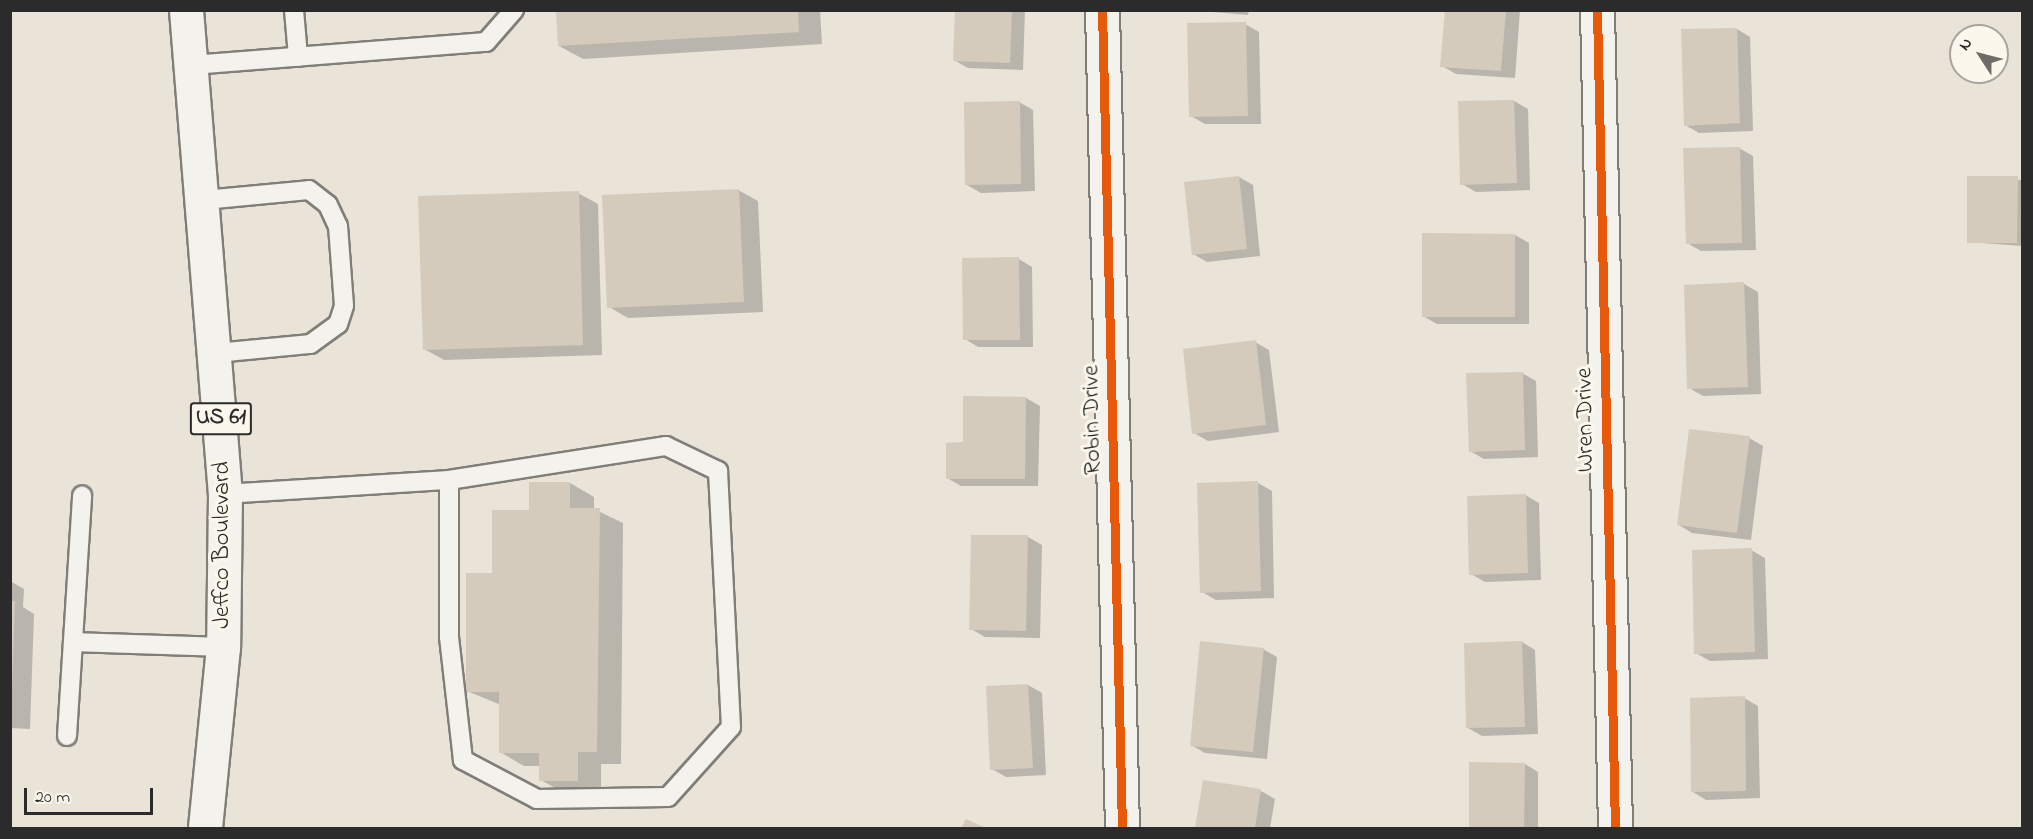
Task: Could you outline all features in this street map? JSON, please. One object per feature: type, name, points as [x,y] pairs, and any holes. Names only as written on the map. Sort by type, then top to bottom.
[{"type":"street","name":"Jeffco Boulevard","points":[[186,10],[204,200],[225,494],[223,647],[205,828]]},
{"type":"street","name":"Robin Drive","points":[[1102,10],[1122,828]]},
{"type":"street","name":"Wren Drive","points":[[1597,10],[1615,828]]},
{"type":"lane","points":[[294,10],[298,57]]},
{"type":"lane","points":[[192,65],[486,42],[514,10]]},
{"type":"lane","points":[[204,200],[309,190],[328,205],[338,226],[344,306],[338,324],[310,344],[216,353]]},
{"type":"lane","points":[[225,494],[449,480],[666,446],[718,471],[731,728],[668,797],[537,799],[463,760],[448,637],[449,480]]},
{"type":"lane","points":[[68,736],[82,495]]},
{"type":"lane","points":[[73,642],[223,647]]},
{"type":"building","points":[[556,10],[798,10],[799,32],[558,46]]},
{"type":"building","points":[[955,10],[1012,10],[1010,63],[953,61]]},
{"type":"building","points":[[1445,10],[1506,10],[1501,71],[1440,67]]},
{"type":"building","points":[[1246,22],[1248,116],[1189,117],[1187,23]]},
{"type":"building","points":[[1737,28],[1740,123],[1684,126],[1681,29]]},
{"type":"building","points":[[1514,100],[1517,183],[1460,185],[1458,101]]},
{"type":"building","points":[[1020,101],[1021,184],[965,185],[964,102]]},
{"type":"building","points":[[1740,147],[1742,243],[1686,244],[1683,148]]},
{"type":"building","points":[[1239,176],[1247,249],[1192,255],[1184,182]]},
{"type":"building","points":[[1967,176],[2018,176],[2017,243],[1967,243]]},
{"type":"building","points":[[739,189],[744,302],[607,308],[602,195]]},
{"type":"building","points":[[579,191],[583,345],[423,350],[418,196]]},
{"type":"building","points":[[1422,233],[1515,234],[1515,317],[1422,317]]},
{"type":"building","points":[[1019,257],[1020,340],[963,340],[962,258]]},
{"type":"building","points":[[1744,282],[1748,387],[1687,389],[1684,285]]},
{"type":"building","points":[[1256,340],[1266,425],[1192,434],[1183,349]]},
{"type":"building","points":[[1523,372],[1525,450],[1469,452],[1466,373]]},
{"type":"building","points":[[963,396],[1026,397],[1025,479],[946,479],[946,443],[963,442]]},
{"type":"building","points":[[1689,429],[1750,436],[1737,533],[1677,525]]},
{"type":"building","points":[[1258,481],[1261,591],[1200,593],[1197,483]]},
{"type":"building","points":[[529,482],[570,482],[570,508],[600,508],[597,752],[578,752],[578,781],[539,781],[539,753],[499,753],[499,692],[466,692],[466,573],[492,573],[492,510],[529,510]]},
{"type":"building","points":[[1526,494],[1528,573],[1469,575],[1467,496]]},
{"type":"building","points":[[971,535],[1028,535],[1026,631],[969,630]]},
{"type":"building","points":[[1752,548],[1755,652],[1694,654],[1692,550]]},
{"type":"building","points":[[10,601],[15,601],[12,687],[10,687]]},
{"type":"building","points":[[1200,641],[1264,648],[1253,752],[1190,746]]},
{"type":"building","points":[[1522,641],[1525,727],[1466,728],[1464,643]]},
{"type":"building","points":[[1028,684],[1033,768],[990,770],[986,686]]},
{"type":"building","points":[[1745,696],[1746,791],[1691,792],[1690,698]]},
{"type":"building","points":[[1469,762],[1525,763],[1524,828],[1469,828]]},
{"type":"building","points":[[1203,780],[1261,789],[1255,828],[1195,828]]},
{"type":"building","points":[[966,819],[986,828],[961,828]]},
{"type":"cycle path","points":[[1102,10],[1122,828]]},
{"type":"cycle path","points":[[1597,10],[1615,828]]}]
